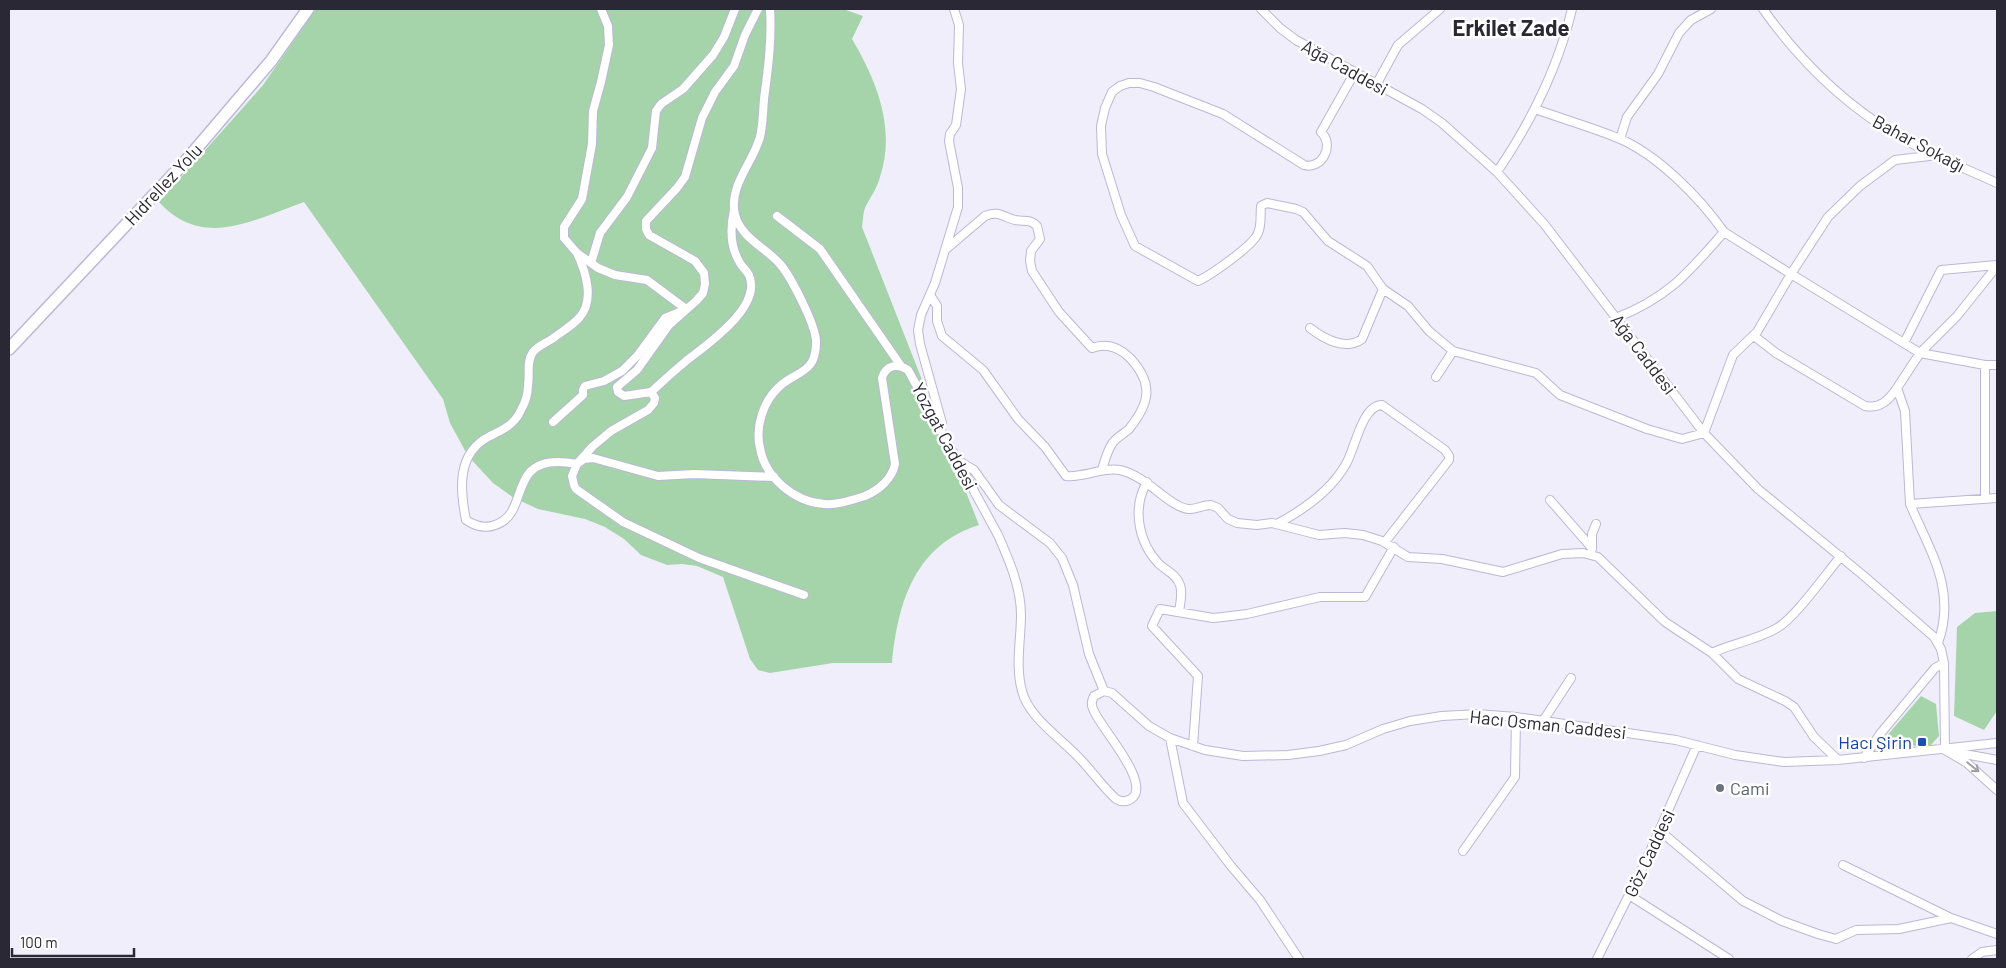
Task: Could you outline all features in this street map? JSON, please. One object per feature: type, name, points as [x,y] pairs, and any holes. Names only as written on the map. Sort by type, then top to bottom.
[{"type":"street","name":"Hıdrellez Yolu","points":[[9,349],[184,163],[271,62],[308,9]]},
{"type":"street","points":[[601,9],[608,26],[610,38],[593,111],[591,153],[582,200],[563,231],[566,242],[591,263],[616,275],[647,280],[686,309]]},
{"type":"street","points":[[591,263],[600,233],[626,197],[652,148],[656,110],[683,88],[713,55],[724,38],[735,9]]},
{"type":"street","points":[[758,9],[745,35],[734,66],[715,92],[702,118],[685,177],[646,221],[645,225],[651,238],[691,258],[702,268],[705,278],[704,288],[696,301],[662,334],[637,370],[617,387],[618,392],[624,396],[652,392],[677,368],[721,333],[738,314],[747,299],[750,285],[748,275],[738,260],[732,244],[731,226],[735,192],[760,138],[770,51],[770,9]]},
{"type":"street","points":[[946,437],[919,337],[921,315],[930,295],[959,200],[949,141],[950,134],[956,125],[961,89],[958,63],[960,25],[954,9]]},
{"type":"street","name":"Ağa Caddesi","points":[[1261,9],[1288,34],[1432,116],[1497,172],[1546,225],[1704,433],[1758,490],[1841,556],[1929,632],[1938,643],[1944,663],[1944,750]]},
{"type":"street","points":[[1376,85],[1398,46],[1440,9]]},
{"type":"street","points":[[1497,172],[1535,109],[1558,55],[1572,9]]},
{"type":"street","points":[[1620,139],[1627,118],[1655,79],[1679,33],[1696,16],[1710,9]]},
{"type":"street","name":"Bahar Sokağı","points":[[1763,9],[1794,49],[1835,90],[1888,130],[1997,183]]},
{"type":"street","points":[[1355,72],[1321,132],[1328,143],[1326,151],[1318,163],[1311,166],[1304,166],[1222,114],[1140,83],[1120,86],[1110,96],[1101,126],[1102,154],[1121,214],[1135,246],[1198,281],[1207,277],[1252,242],[1259,230],[1261,206],[1267,203],[1296,208],[1303,212],[1328,241],[1367,266],[1382,289],[1408,306],[1429,331],[1453,351],[1536,373],[1560,395],[1647,429],[1682,439],[1704,433],[1733,355],[1754,336],[1828,217],[1860,186],[1895,160],[1938,155]]},
{"type":"street","points":[[1535,109],[1620,139],[1647,154],[1690,191],[1707,209],[1724,232],[1920,353],[1985,365],[1997,365]]},
{"type":"street","points":[[1986,178],[1997,174]]},
{"type":"street","name":"Yozgat Caddesi","points":[[734,210],[738,222],[745,232],[784,270],[812,323],[816,337],[816,349],[809,366],[801,374],[785,382],[775,391],[761,417],[758,434],[760,451],[766,467],[783,486],[798,496],[812,502],[824,504],[840,502],[859,498],[873,492],[882,485],[892,472],[895,460],[882,378],[888,368],[901,366],[911,374],[1001,542],[1018,589],[1021,616],[1018,649],[1019,670],[1022,692],[1027,705],[1040,722],[1085,764],[1113,797],[1119,801],[1126,801],[1132,798],[1136,791],[1132,773],[1114,740],[1097,718],[1092,706],[1094,696],[1108,692]]},
{"type":"street","points":[[944,250],[985,216],[993,213],[1003,214],[1017,221],[1028,220],[1037,226],[1040,238],[1031,251],[1031,266],[1060,312],[1092,348],[1111,346],[1128,355],[1145,383],[1147,394],[1145,406],[1128,430],[1112,443],[1102,469]]},
{"type":"street","points":[[777,216],[820,249],[901,366]]},
{"type":"street","points":[[1616,318],[1645,305],[1679,282],[1724,232]]},
{"type":"street","points":[[577,253],[584,268],[587,285],[587,302],[584,310],[575,322],[533,352],[528,365],[528,392],[521,412],[509,427],[484,440],[469,456],[461,485],[466,520],[482,527],[498,524],[511,514],[528,475],[542,464],[555,462],[577,464],[584,459],[593,458],[658,476],[694,474],[774,477]]},
{"type":"street","points":[[1754,336],[1776,353],[1865,406],[1874,407],[1881,405],[1889,399],[1920,353],[1957,316],[1997,266]]},
{"type":"street","points":[[1904,343],[1940,270],[1997,266]]},
{"type":"street","points":[[1310,328],[1336,342],[1350,344],[1362,339],[1382,289]]},
{"type":"street","points":[[930,295],[937,306],[937,322],[942,336],[983,370],[1018,419],[1045,447],[1063,474],[1071,476],[1102,469],[1128,472],[1147,482],[1185,508],[1195,509],[1211,505],[1218,508],[1228,520],[1237,523],[1257,525],[1272,523],[1311,534],[1354,534],[1385,542],[1408,557],[1442,559],[1503,572],[1562,554],[1593,552]]},
{"type":"street","points":[[552,422],[583,394],[582,390],[585,386],[609,379],[630,364],[665,318],[686,309]]},
{"type":"street","points":[[1436,377],[1453,351]]},
{"type":"street","points":[[1985,365],[1985,497]]},
{"type":"street","points":[[1897,388],[1905,411],[1910,504],[1939,570],[1945,590],[1945,617],[1938,643]]},
{"type":"street","points":[[652,392],[655,400],[648,410],[611,431],[592,447],[577,464],[572,476],[576,489],[623,522],[699,558],[804,596]]},
{"type":"street","points":[[1277,524],[1312,502],[1332,483],[1346,464],[1367,413],[1374,406],[1382,405],[1445,450],[1449,458],[1385,542]]},
{"type":"street","points":[[959,461],[974,470],[1000,505],[1050,542],[1062,558],[1074,585],[1089,654],[1108,692]]},
{"type":"street","points":[[1147,482],[1138,504],[1140,528],[1146,544],[1155,559],[1175,576],[1180,584],[1182,590],[1179,612]]},
{"type":"street","points":[[1910,504],[1985,497],[1997,498]]},
{"type":"street","points":[[1550,500],[1593,552],[1665,622],[1712,652],[1738,679],[1785,700],[1794,707],[1814,737],[1838,760]]},
{"type":"street","points":[[1593,552],[1592,534],[1596,524]]},
{"type":"street","points":[[1193,746],[1198,676],[1152,626],[1160,609],[1213,618],[1247,614],[1320,597],[1365,597],[1394,547]]},
{"type":"street","points":[[1712,652],[1767,633],[1786,623],[1841,556]]},
{"type":"street","points":[[1864,758],[1880,734],[1929,675],[1935,668],[1944,663]]},
{"type":"street","points":[[1543,721],[1570,678]]},
{"type":"street","name":"Hacı Osman Caddesi","points":[[1108,692],[1149,726],[1170,738],[1218,753],[1243,756],[1303,754],[1340,746],[1396,725],[1426,718],[1477,714],[1516,717],[1676,740],[1735,755],[1768,760],[1802,762],[1838,760],[1944,750]]},
{"type":"street","points":[[1462,851],[1514,777],[1516,717]]},
{"type":"street","points":[[1170,738],[1183,803],[1231,866],[1260,900],[1299,959]]},
{"type":"street","points":[[1944,750],[1997,743]]},
{"type":"street","name":"Göz Caddesi","points":[[1598,959],[1629,896],[1697,745]]},
{"type":"street","points":[[1944,750],[1997,760]]},
{"type":"street","points":[[1944,750],[1968,763],[1997,790]]},
{"type":"street","points":[[1659,830],[1748,904],[1782,921],[1818,934],[1836,939],[1856,930],[1899,929],[1951,918]]},
{"type":"street","points":[[1843,865],[1951,918],[1997,934]]},
{"type":"street","points":[[1629,896],[1729,959]]},
{"type":"street","points":[[1972,959],[1982,952],[1997,950]]},
{"type":"green space","points":[[316,9],[843,9],[863,16],[852,39],[876,88],[885,123],[886,141],[880,177],[865,208],[862,227],[979,525],[957,534],[939,546],[925,561],[905,598],[899,619],[892,663],[833,663],[770,673],[758,670],[750,659],[723,577],[697,566],[667,565],[641,555],[624,539],[605,527],[585,519],[538,509],[514,498],[493,483],[468,456],[450,423],[443,399],[304,202],[247,223],[211,228],[193,225],[176,217],[159,202],[263,85]]},
{"type":"green space","points":[[1997,611],[1997,711],[1984,730],[1954,716],[1957,627],[1975,613]]},
{"type":"green space","points":[[1921,696],[1936,704],[1939,736],[1931,745],[1888,747],[1885,738]]},
{"type":"place","name":"Hacı Şirin","points":[[1922,742]]},
{"type":"place","name":"Cami","points":[[1720,788]]},
{"type":"district","name":"Erkilet Zade","points":[[1511,27]]}]
